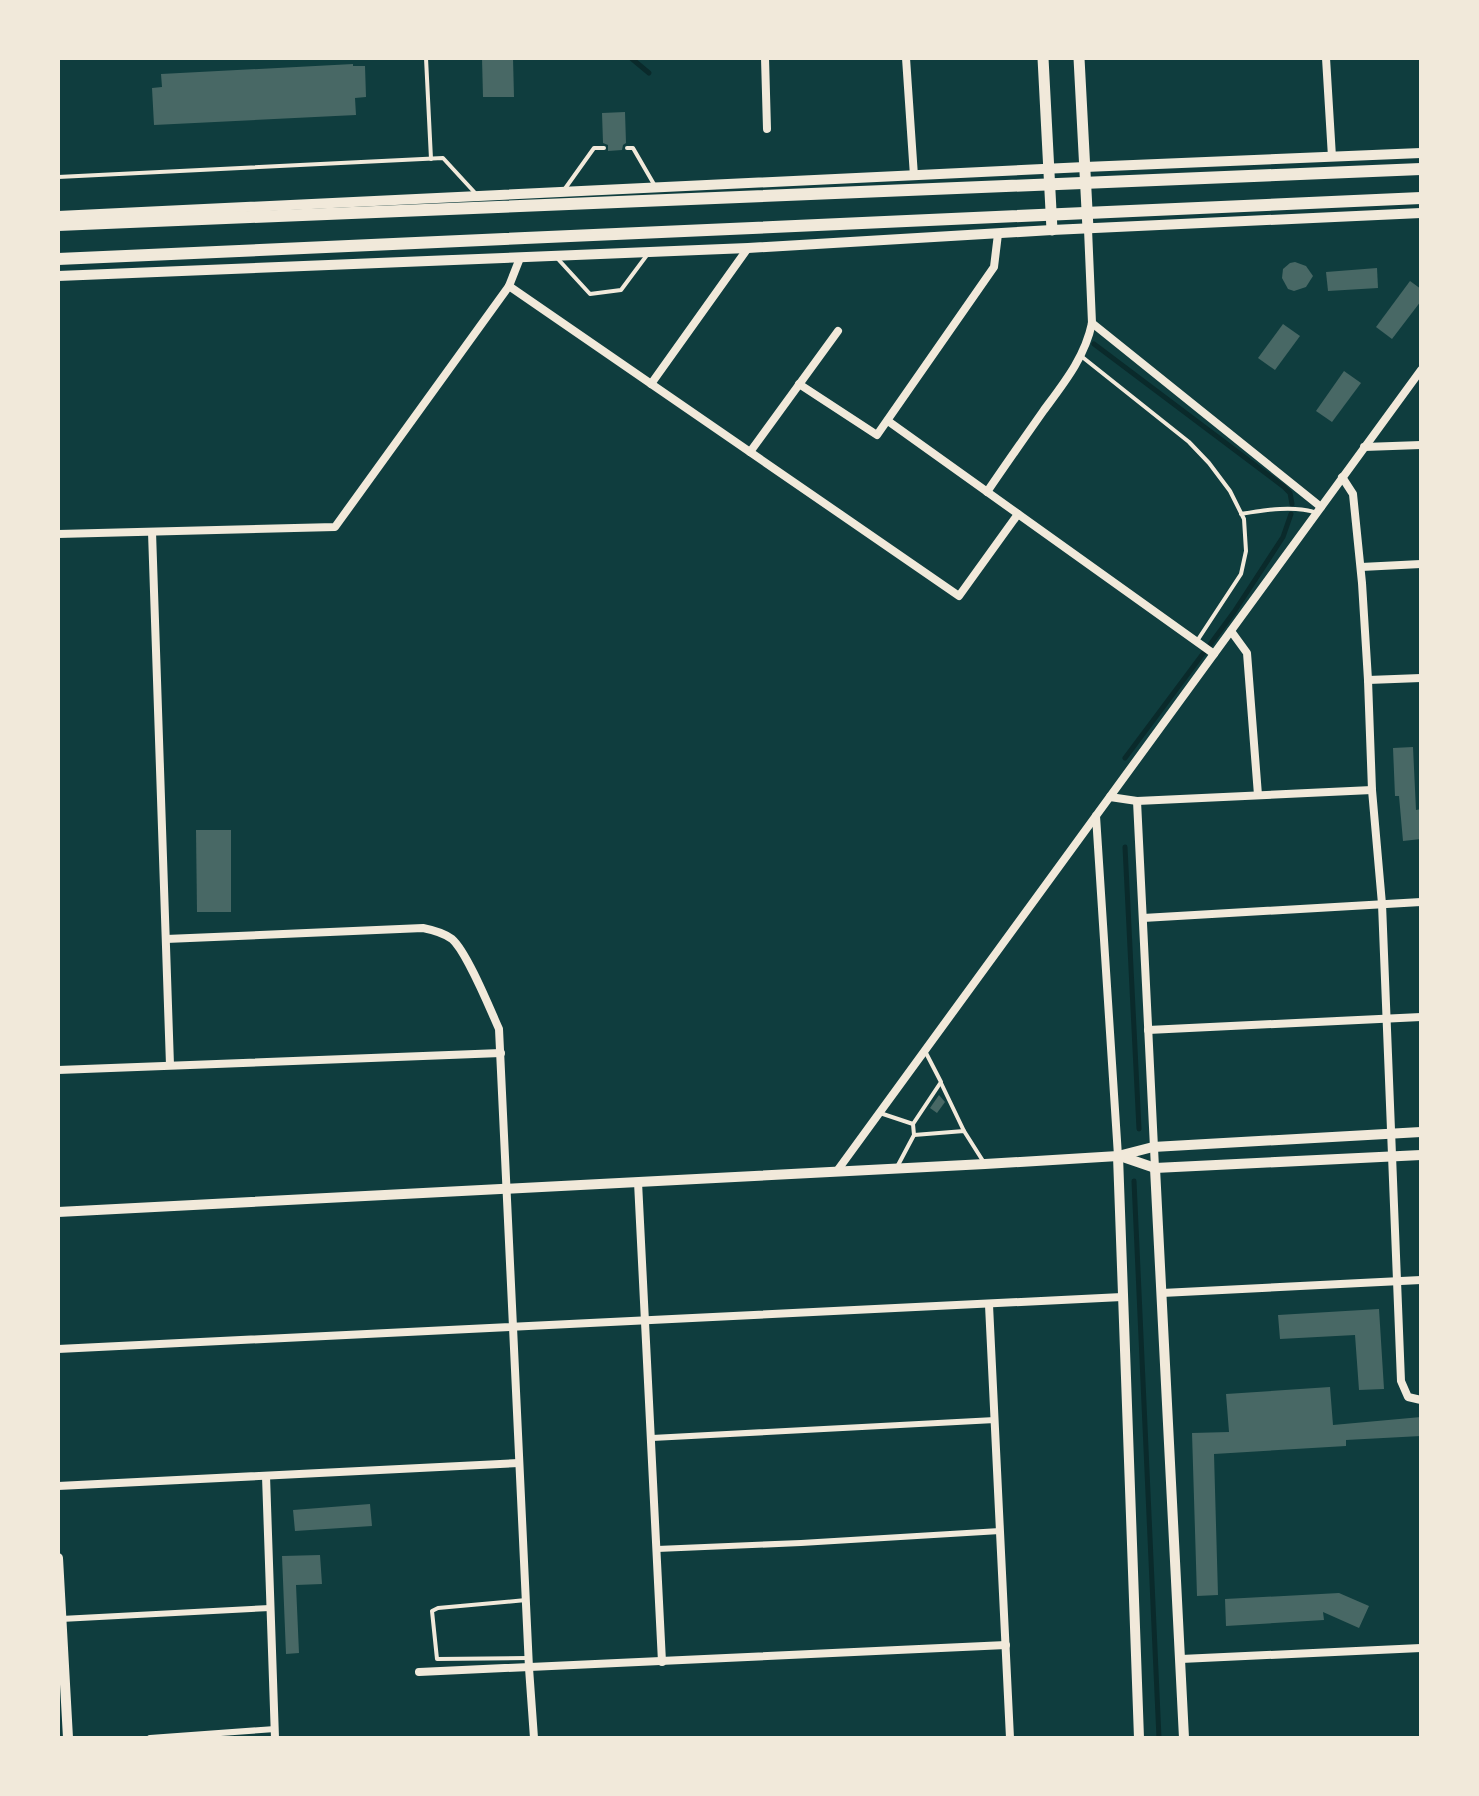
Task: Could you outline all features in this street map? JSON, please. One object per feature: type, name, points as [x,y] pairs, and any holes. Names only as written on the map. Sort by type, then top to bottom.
[{"type":"main road","points":[[1043,58],[1052,230]]},
{"type":"main road","points":[[1079,58],[1088,229]]},
{"type":"main road","points":[[58,225],[1421,169]]},
{"type":"main road","points":[[58,259],[1421,198]]},
{"type":"street","points":[[765,58],[767,129]]},
{"type":"street","points":[[906,58],[914,176]]},
{"type":"street","points":[[1326,58],[1332,157]]},
{"type":"street","points":[[58,216],[1421,153]]},
{"type":"street","points":[[58,276],[748,248],[1421,213]]},
{"type":"street","points":[[987,492],[1081,356],[1092,323],[1088,229]]},
{"type":"street","points":[[799,384],[877,435],[994,267],[998,234]]},
{"type":"street","points":[[651,384],[748,248]]},
{"type":"street","points":[[58,534],[335,527],[509,286],[520,258]]},
{"type":"street","points":[[509,286],[959,596],[1018,514]]},
{"type":"street","points":[[1092,323],[1319,510]]},
{"type":"street","points":[[750,452],[838,331]]},
{"type":"street","points":[[837,1171],[1421,370]]},
{"type":"street","points":[[888,421],[1214,654]]},
{"type":"street","points":[[1364,447],[1421,445]]},
{"type":"street","points":[[1342,477],[1353,494],[1361,567],[1372,790],[1382,904],[1401,1381],[1408,1397],[1421,1400]]},
{"type":"street","points":[[152,532],[170,1065]]},
{"type":"street","points":[[1361,567],[1421,564]]},
{"type":"street","points":[[1231,631],[1247,653],[1258,795]]},
{"type":"street","points":[[1368,680],[1421,678]]},
{"type":"street","points":[[1110,797],[1137,801],[1372,790]]},
{"type":"street","points":[[1137,801],[1184,1738]]},
{"type":"street","points":[[1096,815],[1118,1156],[1139,1738]]},
{"type":"street","points":[[1143,918],[1421,902]]},
{"type":"street","points":[[166,939],[423,928],[437,931],[453,940],[464,956],[499,1029],[534,1738]]},
{"type":"street","points":[[1148,1030],[1421,1017]]},
{"type":"street","points":[[58,1070],[501,1053]]},
{"type":"street","points":[[58,1212],[985,1164],[1118,1156],[1153,1147],[1421,1132]]},
{"type":"street","points":[[1118,1156],[1155,1168],[1421,1155]]},
{"type":"street","points":[[638,1182],[662,1662]]},
{"type":"street","points":[[1162,1293],[1421,1280]]},
{"type":"street","points":[[58,1349],[1122,1297]]},
{"type":"street","points":[[989,1305],[1010,1738]]},
{"type":"street","points":[[652,1438],[995,1420]]},
{"type":"street","points":[[58,1486],[519,1463]]},
{"type":"street","points":[[150,1738],[275,1733],[266,1476]]},
{"type":"street","points":[[657,1549],[1000,1531]]},
{"type":"street","points":[[58,1558],[68,1738]]},
{"type":"street","points":[[61,1619],[270,1608]]},
{"type":"street","points":[[419,1672],[529,1663],[662,1662],[1006,1645]]},
{"type":"street","points":[[1181,1659],[1421,1648]]},
{"type":"lane","points":[[426,58],[431,159]]},
{"type":"lane","points":[[562,193],[594,148],[604,148]]},
{"type":"lane","points":[[627,148],[633,148],[656,188]]},
{"type":"lane","points":[[58,177],[443,158],[479,197]]},
{"type":"lane","points":[[556,256],[590,294],[621,290],[649,252]]},
{"type":"lane","points":[[1081,356],[1189,442],[1230,491],[1244,519],[1246,551],[1241,574],[1197,641]]},
{"type":"lane","points":[[1241,514],[1270,510],[1319,510]]},
{"type":"lane","points":[[925,1051],[964,1131],[985,1164]]},
{"type":"lane","points":[[896,1169],[914,1135],[913,1124],[941,1082]]},
{"type":"lane","points":[[880,1113],[913,1124]]},
{"type":"lane","points":[[914,1135],[964,1131]]},
{"type":"lane","points":[[526,1600],[432,1611],[437,1659],[529,1663]]},
{"type":"building","points":[[482,58],[513,58],[514,97],[483,97]]},
{"type":"building","points":[[353,64],[365,66],[366,97],[355,98],[356,115],[154,125],[152,88],[162,87],[161,74]]},
{"type":"building","points":[[625,112],[626,143],[622,150],[608,151],[608,145],[603,143],[602,113]]},
{"type":"building","points":[[1295,262],[1306,266],[1313,276],[1306,287],[1294,291],[1288,289],[1282,278],[1283,269]]},
{"type":"building","points":[[1377,268],[1378,288],[1328,291],[1326,272]]},
{"type":"building","points":[[1410,281],[1421,289],[1421,301],[1392,339],[1376,327]]},
{"type":"building","points":[[1283,324],[1300,336],[1275,370],[1258,358]]},
{"type":"building","points":[[1344,371],[1361,383],[1332,422],[1316,411]]},
{"type":"building","points":[[1413,747],[1416,810],[1421,809],[1421,839],[1403,841],[1399,796],[1395,796],[1393,748]]},
{"type":"building","points":[[196,830],[231,830],[231,912],[197,912]]},
{"type":"building","points":[[939,1095],[945,1102],[937,1113],[930,1108]]},
{"type":"building","points":[[1379,1309],[1384,1389],[1359,1390],[1355,1335],[1280,1339],[1278,1315]]},
{"type":"building","points":[[1330,1387],[1333,1425],[1421,1417],[1421,1436],[1346,1440],[1346,1446],[1214,1454],[1218,1595],[1197,1596],[1192,1433],[1229,1432],[1226,1394]]},
{"type":"building","points":[[370,1504],[372,1526],[295,1531],[293,1510]]},
{"type":"building","points":[[320,1555],[322,1584],[296,1585],[299,1653],[286,1654],[282,1556]]},
{"type":"building","points":[[1339,1593],[1369,1606],[1359,1628],[1323,1612],[1324,1620],[1226,1626],[1225,1599]]},
{"type":"waterway","points":[[631,58],[649,73]]},
{"type":"waterway","points":[[1094,344],[1284,487],[1290,493],[1292,504]]},
{"type":"waterway","points":[[1209,646],[1283,537],[1291,514]]},
{"type":"waterway","points":[[1125,758],[1205,651]]},
{"type":"waterway","points":[[1125,847],[1139,1129]]},
{"type":"waterway","points":[[1134,1181],[1159,1738]]}]
